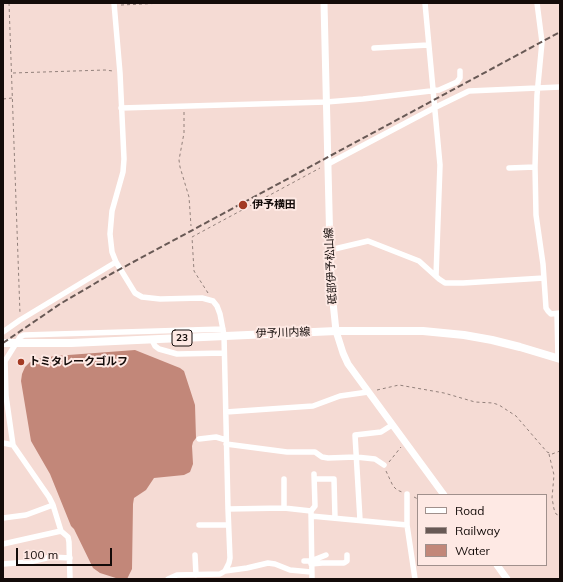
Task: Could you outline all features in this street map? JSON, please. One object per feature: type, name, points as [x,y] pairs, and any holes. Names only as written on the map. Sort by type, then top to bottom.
[{"type":"main road","name":"砥部伊予松山線","points":[[324,3],[330,250],[336,331],[348,364],[443,494]]},
{"type":"main road","name":"伊予川内線","points":[[3,343],[29,344],[152,340],[224,332],[395,330],[441,332],[492,340],[559,359]]},
{"type":"main road","points":[[498,566],[507,579]]},
{"type":"street","points":[[425,3],[440,165],[436,276]]},
{"type":"street","points":[[538,3],[542,42],[538,89],[535,167],[536,215],[544,278],[546,308],[551,314],[559,313],[559,359]]},
{"type":"street","points":[[114,4],[120,73],[124,172],[112,212],[110,234],[112,252],[116,262],[135,293],[142,297],[160,299],[202,298],[213,301],[220,314],[224,332],[230,558],[228,568],[222,575]]},
{"type":"street","points":[[374,48],[428,45]]},
{"type":"street","points":[[121,108],[326,102],[445,89],[457,82],[460,78],[460,71]]},
{"type":"street","points":[[328,164],[434,108],[470,91],[560,87]]},
{"type":"street","points":[[509,168],[535,167]]},
{"type":"street","points":[[330,250],[368,241],[419,261],[445,282],[452,283],[544,278]]},
{"type":"street","points":[[3,332],[20,320],[116,262]]},
{"type":"street","points":[[70,579],[70,546],[68,537],[61,532],[53,505],[13,445],[6,396],[5,362],[20,337],[24,335],[224,332]]},
{"type":"street","points":[[152,340],[155,346],[159,349],[177,354],[224,353]]},
{"type":"street","points":[[226,412],[313,406],[340,396],[368,392]]},
{"type":"street","points":[[360,520],[355,435],[381,432],[392,425]]},
{"type":"street","points":[[199,440],[216,437],[226,442],[287,452],[315,452],[322,457],[328,458],[356,457],[375,459],[384,465]]},
{"type":"street","points":[[3,443],[13,445]]},
{"type":"street","points":[[312,579],[311,514],[316,506],[315,477],[334,479],[335,518]]},
{"type":"street","points":[[284,479],[284,508]]},
{"type":"street","points":[[407,494],[408,525],[416,579]]},
{"type":"street","points":[[3,518],[26,515],[53,505]]},
{"type":"street","points":[[228,509],[284,508],[335,518],[408,525]]},
{"type":"street","points":[[199,526],[228,525]]},
{"type":"street","points":[[3,544],[61,532]]},
{"type":"street","points":[[195,555],[196,575]]},
{"type":"street","points":[[311,562],[326,555]]},
{"type":"street","points":[[304,561],[344,563],[348,555]]},
{"type":"street","points":[[3,564],[29,562],[51,557],[70,558]]},
{"type":"street","points":[[168,579],[177,575],[222,575],[268,563],[290,570],[311,572]]},
{"type":"path","points":[[9,3],[20,320]]},
{"type":"path","points":[[114,4],[164,3]]},
{"type":"path","points":[[12,73],[105,70],[120,73]]},
{"type":"path","points":[[3,99],[13,98]]},
{"type":"path","points":[[184,106],[184,132],[179,160],[189,197],[191,226]]},
{"type":"path","points":[[213,301],[194,270],[192,238],[328,164]]},
{"type":"path","points":[[368,392],[399,385],[444,393],[475,402],[499,405],[516,416],[534,439],[549,454],[554,474],[552,498],[556,514],[560,516]]},
{"type":"path","points":[[405,442],[392,459],[384,465],[393,486],[397,490],[417,499]]},
{"type":"path","points":[[549,454],[560,451]]},
{"type":"water","points":[[135,350],[184,371],[195,405],[196,438],[192,446],[193,464],[190,472],[184,475],[154,478],[146,490],[134,498],[132,569],[127,579],[119,579],[100,573],[93,568],[74,529],[71,526],[50,474],[31,441],[21,381],[25,367],[30,362],[37,359],[55,356]]},
{"type":"railway","points":[[3,343],[60,304],[111,274],[560,32]]},
{"type":"place","name":"伊予横田","points":[[243,205]]},
{"type":"place","name":"トミタレークゴルフ","points":[[21,362]]}]
